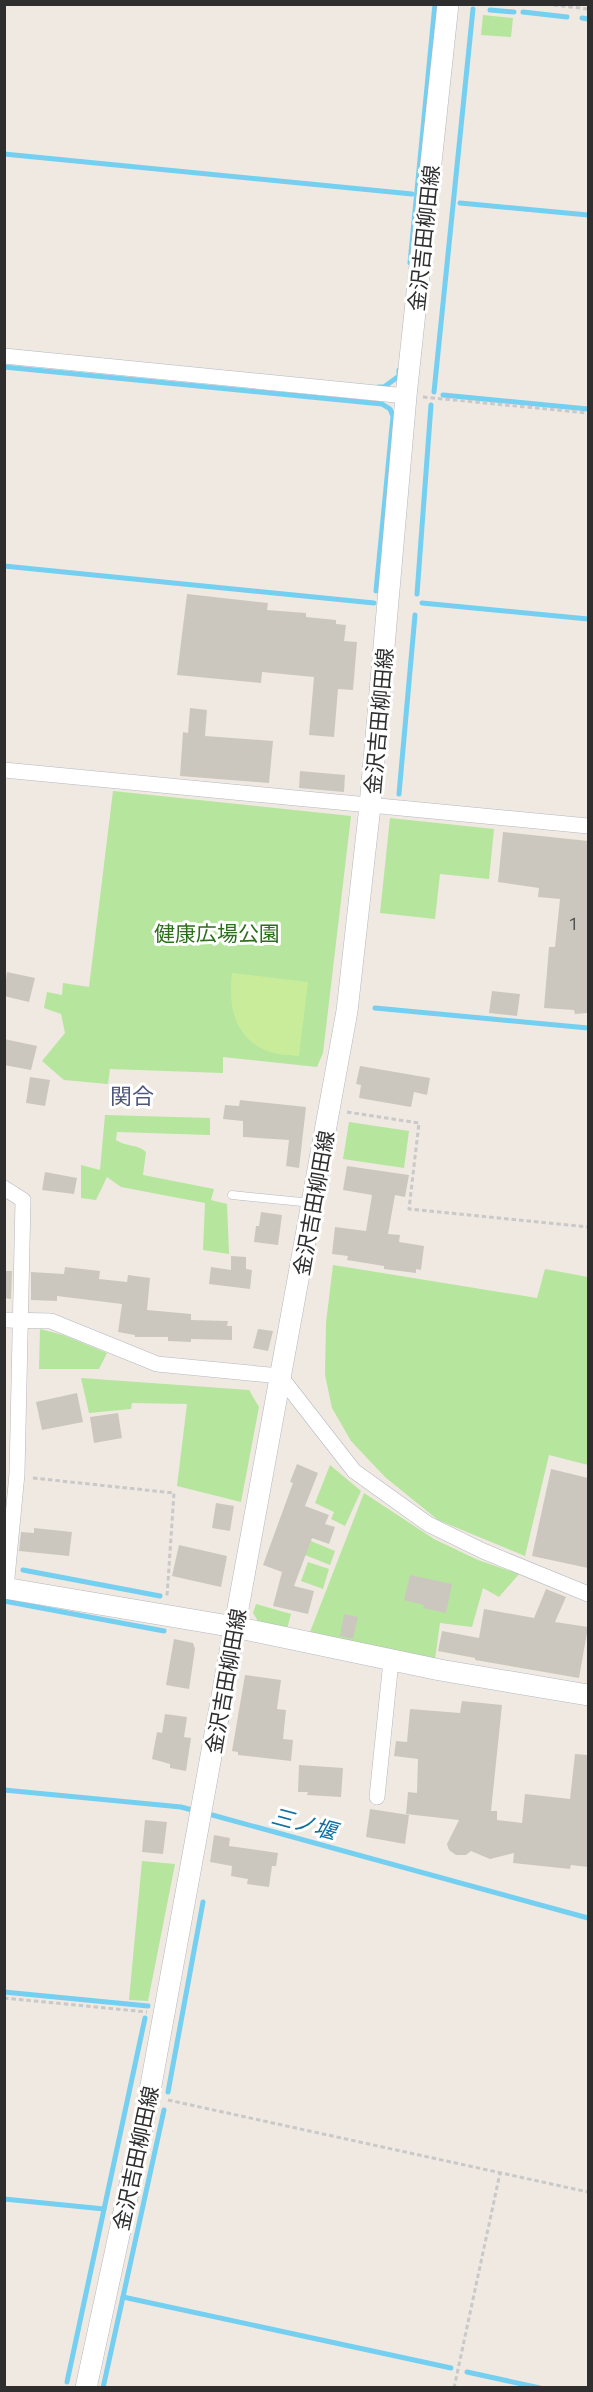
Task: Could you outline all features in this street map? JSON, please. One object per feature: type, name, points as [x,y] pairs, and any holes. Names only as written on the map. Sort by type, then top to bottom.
[{"type":"main road","name":"金沢吉田柳田線","points":[[86,2388],[164,2013],[347,1011],[370,806],[406,396],[448,4]]},
{"type":"main road","points":[[5,1588],[235,1627],[391,1661],[588,1695]]},
{"type":"street","points":[[4,356],[406,396]]},
{"type":"street","points":[[4,770],[588,826]]},
{"type":"street","points":[[4,1188],[23,1200],[12,1319],[16,1477],[5,1588]]},
{"type":"street","points":[[12,1319],[51,1322],[157,1364],[280,1376],[354,1471],[428,1524],[483,1551],[588,1594]]},
{"type":"street","points":[[377,1797],[391,1661]]},
{"type":"lane","points":[[231,1195],[313,1203]]},
{"type":"path","points":[[546,4],[588,9]]},
{"type":"path","points":[[406,396],[588,413]]},
{"type":"path","points":[[330,1110],[419,1123],[409,1209],[588,1227]]},
{"type":"path","points":[[16,1477],[174,1493],[164,1615]]},
{"type":"path","points":[[4,1998],[164,2013]]},
{"type":"path","points":[[148,2096],[588,2192]]},
{"type":"path","points":[[454,2388],[500,2173]]},
{"type":"green space","points":[[483,15],[513,18],[511,37],[481,35]]},
{"type":"green space","name":"健康広場公園","points":[[113,791],[351,816],[323,1053],[317,1067],[223,1057],[223,1073],[110,1069],[108,1084],[64,1080],[42,1061],[65,1033],[61,1014],[44,1008],[47,992],[62,995],[63,983],[89,987]]},
{"type":"green space","points":[[390,818],[494,829],[489,879],[440,874],[435,919],[380,913]]},
{"type":"green space","points":[[232,973],[308,982],[299,1056],[271,1052],[247,1038],[240,1029],[233,1008]]},
{"type":"green space","points":[[105,1115],[210,1118],[210,1135],[117,1132],[116,1140],[146,1152],[143,1175],[214,1189],[211,1200],[227,1204],[229,1254],[203,1250],[205,1203],[121,1187],[107,1177],[96,1200],[81,1198],[81,1165],[100,1170]]},
{"type":"green space","points":[[349,1122],[409,1131],[404,1168],[343,1159]]},
{"type":"green space","points":[[333,1265],[537,1298],[545,1269],[588,1277],[588,1465],[549,1455],[525,1556],[438,1520],[385,1477],[351,1441],[332,1408],[325,1375],[326,1323]]},
{"type":"green space","points":[[40,1329],[63,1335],[107,1353],[99,1369],[39,1369]]},
{"type":"green space","points":[[81,1378],[249,1390],[259,1407],[241,1502],[177,1486],[187,1404],[132,1403],[131,1409],[89,1413]]},
{"type":"green space","points":[[330,1465],[361,1491],[345,1526],[331,1519],[334,1512],[315,1503]]},
{"type":"green space","points":[[364,1493],[434,1539],[478,1560],[519,1574],[499,1597],[483,1588],[472,1627],[440,1623],[435,1659],[310,1632]]},
{"type":"green space","points":[[306,1539],[335,1551],[330,1565],[300,1553]]},
{"type":"green space","points":[[308,1562],[329,1569],[323,1589],[301,1581]]},
{"type":"green space","points":[[256,1604],[291,1614],[287,1629],[258,1621],[253,1613]]},
{"type":"green space","points":[[142,1861],[175,1864],[148,2001],[129,2000]]},
{"type":"building","points":[[187,594],[268,603],[267,610],[306,613],[306,617],[336,620],[336,624],[346,625],[344,641],[357,642],[353,690],[338,689],[334,737],[309,735],[314,677],[262,672],[261,683],[177,675]]},
{"type":"building","points":[[190,708],[207,710],[205,736],[273,741],[269,783],[180,776],[183,732],[188,733]]},
{"type":"building","points":[[300,771],[345,775],[344,792],[299,788]]},
{"type":"building","points":[[503,832],[588,841],[588,1013],[575,1014],[574,1010],[544,1008],[549,947],[555,947],[560,899],[538,897],[539,888],[498,882]]},
{"type":"building","points":[[7,972],[35,978],[29,1002],[4,996]]},
{"type":"building","points":[[492,991],[520,994],[517,1016],[489,1013]]},
{"type":"building","points":[[4,1039],[37,1046],[31,1070],[4,1065]]},
{"type":"building","points":[[360,1066],[430,1078],[427,1095],[414,1092],[411,1107],[359,1098],[361,1085],[356,1084]]},
{"type":"building","points":[[30,1077],[50,1080],[45,1106],[26,1103]]},
{"type":"building","points":[[240,1100],[306,1107],[299,1168],[286,1166],[289,1140],[243,1137],[243,1121],[223,1119],[225,1105],[239,1106]]},
{"type":"building","points":[[347,1166],[409,1175],[405,1197],[395,1195],[388,1234],[400,1235],[399,1242],[424,1246],[421,1270],[416,1269],[416,1273],[384,1269],[384,1266],[347,1260],[348,1256],[332,1254],[335,1227],[366,1231],[372,1195],[343,1190]]},
{"type":"building","points":[[45,1172],[77,1178],[74,1194],[42,1190]]},
{"type":"building","points":[[261,1212],[282,1215],[278,1245],[254,1242]]},
{"type":"building","points":[[231,1256],[246,1257],[246,1269],[252,1270],[250,1289],[209,1284],[211,1267],[231,1270]]},
{"type":"building","points":[[65,1267],[100,1271],[99,1279],[127,1282],[128,1275],[150,1278],[147,1310],[191,1314],[191,1320],[228,1321],[227,1326],[232,1326],[232,1340],[191,1339],[191,1342],[168,1341],[168,1337],[135,1337],[135,1335],[118,1332],[122,1304],[57,1296],[57,1301],[31,1300],[31,1272],[64,1274]]},
{"type":"building","points":[[4,1271],[12,1271],[11,1299],[4,1298]]},
{"type":"building","points":[[258,1329],[273,1331],[268,1351],[253,1348]]},
{"type":"building","points":[[77,1393],[83,1422],[42,1430],[36,1402]]},
{"type":"building","points":[[118,1413],[122,1438],[94,1443],[90,1417]]},
{"type":"building","points":[[297,1464],[318,1473],[305,1506],[329,1515],[325,1524],[335,1527],[329,1544],[312,1538],[294,1586],[314,1591],[308,1614],[273,1606],[282,1572],[263,1565],[293,1483],[290,1482]]},
{"type":"building","points":[[551,1469],[588,1478],[588,1568],[532,1556]]},
{"type":"building","points":[[216,1503],[234,1506],[230,1531],[212,1528]]},
{"type":"building","points":[[34,1528],[72,1532],[69,1556],[19,1551],[21,1532],[34,1533]]},
{"type":"building","points":[[179,1545],[227,1556],[221,1587],[172,1576]]},
{"type":"building","points":[[410,1575],[452,1584],[446,1613],[423,1608],[424,1605],[404,1600]]},
{"type":"building","points":[[546,1589],[566,1597],[555,1622],[588,1627],[579,1678],[475,1660],[475,1658],[438,1651],[442,1631],[479,1638],[484,1609],[534,1618]]},
{"type":"building","points":[[344,1614],[358,1617],[353,1639],[340,1636]]},
{"type":"building","points":[[174,1639],[193,1643],[195,1649],[189,1689],[166,1685]]},
{"type":"building","points":[[245,1675],[281,1680],[277,1709],[286,1710],[283,1739],[293,1740],[291,1761],[238,1755],[238,1752],[232,1751]]},
{"type":"building","points":[[462,1701],[502,1705],[491,1811],[497,1811],[497,1820],[522,1823],[525,1794],[570,1799],[575,1754],[588,1755],[588,1867],[571,1865],[570,1869],[513,1863],[514,1853],[490,1859],[471,1851],[466,1855],[456,1855],[449,1850],[447,1844],[459,1820],[406,1814],[408,1792],[417,1793],[418,1759],[394,1756],[396,1741],[407,1742],[410,1709],[460,1713]]},
{"type":"building","points":[[165,1714],[187,1717],[184,1737],[191,1738],[186,1771],[170,1768],[170,1764],[152,1759],[157,1732],[162,1733]]},
{"type":"building","points":[[299,1765],[343,1768],[341,1797],[307,1795],[308,1792],[298,1792]]},
{"type":"building","points":[[370,1809],[409,1815],[405,1844],[366,1837]]},
{"type":"building","points":[[145,1820],[167,1822],[163,1854],[142,1852]]},
{"type":"building","points":[[214,1835],[230,1838],[229,1846],[278,1853],[276,1866],[272,1866],[269,1887],[247,1884],[248,1879],[231,1876],[232,1866],[210,1862]]},
{"type":"waterway","points":[[410,263],[435,4]]},
{"type":"waterway","points":[[434,392],[473,9]]},
{"type":"waterway","points":[[490,10],[514,12]]},
{"type":"waterway","points":[[523,12],[567,17]]},
{"type":"waterway","points":[[582,18],[588,19]]},
{"type":"waterway","points":[[4,154],[412,194]]},
{"type":"waterway","points":[[460,203],[588,215]]},
{"type":"waterway","points":[[4,367],[382,404],[390,409],[393,416],[376,591]]},
{"type":"waterway","points":[[378,387],[384,387],[399,376],[399,370]]},
{"type":"waterway","points":[[443,395],[588,409]]},
{"type":"waterway","points":[[417,594],[431,405]]},
{"type":"waterway","points":[[4,566],[374,603]]},
{"type":"waterway","points":[[422,603],[588,619]]},
{"type":"waterway","points":[[399,794],[415,615]]},
{"type":"waterway","points":[[375,1008],[588,1028]]},
{"type":"waterway","points":[[23,1570],[160,1596]]},
{"type":"waterway","points":[[4,1601],[164,1631]]},
{"type":"waterway","name":"三ノ堰","points":[[4,1790],[181,1807],[196,1811]]},
{"type":"waterway","name":"三ノ堰","points":[[205,1813],[588,1918]]},
{"type":"waterway","points":[[168,2092],[203,1902]]},
{"type":"waterway","points":[[4,1992],[148,2006]]},
{"type":"waterway","points":[[67,2382],[145,2018]]},
{"type":"waterway","points":[[103,2388],[164,2110]]},
{"type":"waterway","points":[[4,2199],[104,2209]]},
{"type":"waterway","points":[[123,2297],[451,2368]]},
{"type":"waterway","points":[[467,2372],[540,2388]]},
{"type":"district","name":"関合","points":[[132,1095]]}]
